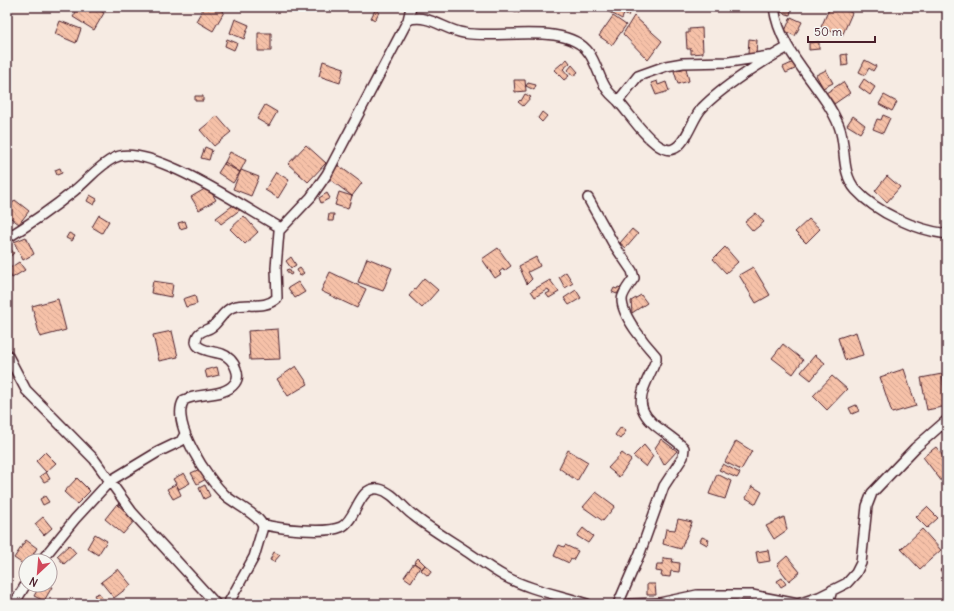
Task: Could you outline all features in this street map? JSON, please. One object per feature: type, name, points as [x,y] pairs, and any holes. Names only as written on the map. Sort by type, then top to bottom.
[{"type":"street","points":[[228,604],[254,557],[263,532],[262,524],[256,516],[225,495],[210,478],[193,452],[185,434],[180,409],[184,400],[226,391],[236,382],[238,376],[234,363],[229,358],[222,354],[200,349],[197,345],[198,335],[212,327],[228,310],[234,307],[264,305],[277,298],[277,253],[279,231],[311,197],[327,174],[408,20],[411,7]]},
{"type":"street","points":[[774,7],[776,18],[788,47],[833,114],[843,142],[846,172],[856,190],[887,214],[901,221],[947,234]]},
{"type":"street","points":[[408,20],[422,17],[466,34],[540,34],[569,39],[579,43],[589,52],[608,91],[618,100],[641,128],[659,146],[666,149],[673,149],[685,137],[700,109],[705,104],[771,56],[788,47]]},
{"type":"street","points":[[618,100],[636,77],[666,66],[683,63],[729,62],[771,56]]},
{"type":"street","points":[[7,238],[74,191],[100,166],[117,156],[125,155],[140,155],[163,163],[224,194],[281,228]]},
{"type":"street","points":[[588,198],[613,243],[632,271],[634,278],[622,296],[622,304],[638,336],[656,356],[656,360],[641,396],[640,403],[643,413],[648,421],[684,448],[682,457],[664,486],[640,553],[618,604]]},
{"type":"street","points":[[7,354],[26,390],[94,459],[132,512],[216,604]]},
{"type":"street","points":[[630,604],[659,603],[697,595],[752,595],[798,604],[813,600],[847,583],[856,573],[861,563],[867,506],[872,493],[915,448],[947,420]]},
{"type":"street","points":[[48,553],[110,481],[158,452],[181,441],[185,434]]},
{"type":"street","points":[[262,524],[286,528],[335,529],[347,522],[366,492],[376,488],[382,489],[431,528],[504,576],[538,590],[587,604]]},
{"type":"street","points":[[828,604],[832,590]]},
{"type":"street","points":[[14,604],[21,593]]},
{"type":"building","points":[[79,7],[95,7],[104,13],[94,30],[73,17]]},
{"type":"building","points":[[204,7],[215,7],[224,12],[213,31],[196,21]]},
{"type":"building","points":[[505,7],[522,7],[519,13]]},
{"type":"building","points":[[600,7],[632,7],[628,16],[624,14],[622,19]]},
{"type":"building","points":[[782,7],[792,7],[790,15],[780,12]]},
{"type":"building","points":[[830,7],[839,7],[852,13],[842,36],[821,27]]},
{"type":"building","points":[[375,10],[379,12],[375,20],[371,18]]},
{"type":"building","points":[[613,16],[626,25],[612,45],[599,36]]},
{"type":"building","points":[[634,16],[662,41],[648,60],[623,34]]},
{"type":"building","points":[[791,17],[802,22],[795,36],[785,31]]},
{"type":"building","points":[[235,19],[249,25],[244,39],[230,33]]},
{"type":"building","points":[[60,21],[81,29],[76,43],[55,34]]},
{"type":"building","points":[[702,28],[703,53],[691,54],[691,49],[687,49],[686,33],[689,33],[689,29]]},
{"type":"building","points":[[258,33],[271,33],[271,51],[258,51]]},
{"type":"building","points":[[227,39],[237,43],[234,50],[225,46]]},
{"type":"building","points":[[749,39],[757,40],[756,55],[748,54]]},
{"type":"building","points":[[819,42],[819,49],[809,50],[809,43]]},
{"type":"building","points":[[847,54],[848,65],[842,66],[841,55]]},
{"type":"building","points":[[567,59],[570,63],[563,69],[569,76],[564,80],[554,70]]},
{"type":"building","points":[[865,60],[876,66],[873,71],[869,68],[865,75],[859,72]]},
{"type":"building","points":[[323,61],[344,68],[340,83],[319,76]]},
{"type":"building","points":[[794,62],[797,68],[786,73],[783,67]]},
{"type":"building","points":[[572,65],[578,72],[573,76],[568,70]]},
{"type":"building","points":[[686,68],[689,81],[678,84],[674,71]]},
{"type":"building","points":[[826,70],[833,83],[823,88],[816,75]]},
{"type":"building","points":[[864,79],[875,87],[870,95],[859,87]]},
{"type":"building","points":[[514,80],[525,80],[526,91],[515,92]]},
{"type":"building","points":[[657,81],[658,85],[666,82],[669,91],[656,95],[651,83]]},
{"type":"building","points":[[843,82],[850,93],[834,104],[826,93]]},
{"type":"building","points":[[528,83],[536,85],[534,90],[526,86]]},
{"type":"building","points":[[525,94],[531,97],[523,106],[518,102],[520,100],[521,101]]},
{"type":"building","points":[[884,95],[897,102],[892,111],[879,104]]},
{"type":"building","points":[[195,96],[203,96],[203,101],[195,101]]},
{"type":"building","points":[[265,105],[277,112],[269,126],[257,119]]},
{"type":"building","points":[[542,112],[547,116],[542,122],[538,118]]},
{"type":"building","points":[[883,115],[890,118],[883,133],[873,129],[877,119],[881,120]]},
{"type":"building","points":[[217,116],[231,132],[214,146],[200,130]]},
{"type":"building","points":[[853,116],[865,125],[860,133],[847,125]]},
{"type":"building","points":[[306,145],[326,163],[308,182],[288,164]]},
{"type":"building","points":[[205,147],[212,150],[209,160],[201,158]]},
{"type":"building","points":[[230,152],[246,160],[240,172],[224,164]]},
{"type":"building","points":[[225,162],[240,172],[233,183],[218,173]]},
{"type":"building","points":[[338,165],[362,183],[352,196],[328,178]]},
{"type":"building","points":[[60,168],[62,173],[57,175],[55,170]]},
{"type":"building","points":[[241,170],[259,177],[251,196],[233,189]]},
{"type":"building","points":[[276,172],[289,180],[278,198],[265,190]]},
{"type":"building","points":[[887,176],[900,187],[887,202],[875,191]]},
{"type":"building","points":[[208,187],[216,200],[199,210],[191,197]]},
{"type":"building","points":[[339,192],[352,196],[348,209],[335,205]]},
{"type":"building","points":[[327,193],[330,198],[321,203],[319,198]]},
{"type":"building","points":[[90,195],[97,199],[94,205],[87,201]]},
{"type":"building","points":[[15,200],[29,211],[19,224],[7,215],[7,211]]},
{"type":"building","points":[[236,203],[241,209],[221,224],[216,218]]},
{"type":"building","points":[[756,213],[764,222],[753,231],[745,222]]},
{"type":"building","points":[[329,214],[334,214],[333,221],[328,221]]},
{"type":"building","points":[[99,215],[109,221],[102,233],[92,227]]},
{"type":"building","points":[[244,216],[258,232],[245,244],[230,229]]},
{"type":"building","points":[[809,219],[820,229],[806,243],[795,232]]},
{"type":"building","points":[[185,221],[187,227],[180,229],[178,223]]},
{"type":"building","points":[[632,229],[638,234],[626,248],[620,243]]},
{"type":"building","points":[[69,233],[75,236],[72,241],[66,238]]},
{"type":"building","points":[[26,237],[34,254],[23,260],[14,242]]},
{"type":"building","points":[[8,246],[14,253],[7,259],[7,247]]},
{"type":"building","points":[[725,247],[738,262],[726,273],[713,259]]},
{"type":"building","points":[[498,248],[511,266],[504,271],[503,269],[499,272],[501,274],[495,278],[482,259]]},
{"type":"building","points":[[291,257],[296,265],[291,268],[286,261]]},
{"type":"building","points":[[536,257],[540,266],[528,272],[532,279],[527,284],[519,266]]},
{"type":"building","points":[[367,258],[392,268],[383,291],[358,282]]},
{"type":"building","points":[[19,262],[25,270],[12,278],[7,270]]},
{"type":"building","points":[[753,267],[770,295],[756,303],[739,275]]},
{"type":"building","points":[[300,268],[304,273],[300,276],[297,270]]},
{"type":"building","points":[[289,269],[292,274],[290,275],[286,270]]},
{"type":"building","points":[[330,272],[366,289],[357,308],[321,291]]},
{"type":"building","points":[[566,272],[573,283],[565,288],[559,277]]},
{"type":"building","points":[[424,278],[438,290],[422,308],[409,296]]},
{"type":"building","points":[[550,280],[559,292],[549,298],[546,294],[550,292],[548,289],[535,297],[531,291]]},
{"type":"building","points":[[153,281],[173,284],[171,297],[151,293]]},
{"type":"building","points":[[298,282],[305,292],[295,298],[288,288]]},
{"type":"building","points":[[618,287],[621,288],[617,294],[612,292],[614,288],[617,289]]},
{"type":"building","points":[[576,290],[581,298],[569,305],[564,298]]},
{"type":"building","points":[[195,295],[197,304],[186,307],[183,299]]},
{"type":"building","points":[[641,295],[647,303],[632,313],[631,301]]},
{"type":"building","points":[[58,299],[66,330],[40,337],[32,306]]},
{"type":"building","points":[[278,329],[280,359],[250,360],[248,331]]},
{"type":"building","points":[[172,331],[178,357],[159,361],[153,335]]},
{"type":"building","points":[[856,332],[863,355],[845,360],[838,338]]},
{"type":"building","points":[[783,344],[803,360],[793,374],[772,358]]},
{"type":"building","points":[[815,355],[825,363],[811,380],[801,372]]},
{"type":"building","points":[[296,366],[308,384],[288,396],[277,379]]},
{"type":"building","points":[[217,367],[219,375],[207,378],[205,370]]},
{"type":"building","points":[[904,369],[916,406],[892,413],[880,377]]},
{"type":"building","points":[[942,374],[947,406],[927,410],[921,378]]},
{"type":"building","points":[[832,376],[847,389],[827,410],[813,396]]},
{"type":"building","points":[[856,405],[859,411],[852,414],[849,408]]},
{"type":"building","points":[[621,427],[626,431],[620,439],[615,435]]},
{"type":"building","points":[[661,439],[677,451],[664,465],[655,448]]},
{"type":"building","points":[[736,441],[752,451],[741,470],[725,462]]},
{"type":"building","points":[[644,445],[653,456],[646,467],[633,456]]},
{"type":"building","points":[[936,447],[947,461],[946,487],[923,457]]},
{"type":"building","points":[[568,450],[588,462],[577,481],[559,468]]},
{"type":"building","points":[[45,452],[56,463],[46,472],[36,461]]},
{"type":"building","points":[[622,453],[631,460],[619,477],[608,468]]},
{"type":"building","points":[[723,464],[740,473],[737,478],[719,470]]},
{"type":"building","points":[[202,468],[208,478],[197,484],[191,473]]},
{"type":"building","points":[[46,472],[50,479],[44,482],[40,476]]},
{"type":"building","points":[[184,473],[190,483],[179,489],[173,479]]},
{"type":"building","points":[[717,474],[731,481],[725,499],[709,494]]},
{"type":"building","points":[[77,478],[90,491],[77,504],[64,492]]},
{"type":"building","points":[[176,484],[181,495],[173,499],[167,489]]},
{"type":"building","points":[[205,485],[210,496],[204,499],[199,488]]},
{"type":"building","points":[[752,486],[762,492],[756,504],[746,498]]},
{"type":"building","points":[[596,492],[615,506],[603,521],[583,507]]},
{"type":"building","points":[[45,496],[49,502],[43,505],[40,499]]},
{"type":"building","points":[[117,504],[135,520],[123,534],[105,519]]},
{"type":"building","points":[[927,507],[938,518],[927,528],[916,517]]},
{"type":"building","points":[[43,517],[52,528],[44,535],[35,524]]},
{"type":"building","points":[[784,517],[787,530],[774,539],[766,526]]},
{"type":"building","points":[[678,519],[692,522],[681,549],[663,544],[666,529],[675,530]]},
{"type":"building","points":[[583,528],[593,536],[588,543],[577,536]]},
{"type":"building","points":[[922,529],[941,550],[920,569],[901,549]]},
{"type":"building","points":[[95,534],[107,541],[98,555],[87,548]]},
{"type":"building","points":[[702,537],[709,540],[707,545],[700,541]]},
{"type":"building","points":[[26,540],[37,548],[34,553],[18,553],[18,561],[14,558]]},
{"type":"building","points":[[69,545],[76,553],[64,564],[58,555]]},
{"type":"building","points":[[559,545],[564,547],[565,545],[578,551],[573,560],[571,559],[569,563],[554,556]]},
{"type":"building","points":[[768,550],[770,561],[758,563],[756,552]]},
{"type":"building","points":[[274,552],[280,555],[274,562],[270,560]]},
{"type":"building","points":[[787,556],[800,572],[789,581],[777,565]]},
{"type":"building","points":[[418,558],[425,565],[422,569],[414,563]]},
{"type":"building","points":[[663,558],[673,559],[672,562],[680,563],[679,572],[671,571],[670,577],[661,576],[662,572],[656,571],[657,564],[663,564]]},
{"type":"building","points":[[414,563],[420,567],[411,582],[404,577]]},
{"type":"building","points":[[425,565],[432,571],[428,576],[421,570]]},
{"type":"building","points":[[947,565],[947,579],[940,570]]},
{"type":"building","points":[[118,569],[131,585],[114,598],[101,582]]},
{"type":"building","points":[[782,578],[786,584],[781,587],[777,581]]},
{"type":"building","points":[[647,584],[655,584],[656,595],[647,595]]},
{"type":"building","points":[[36,593],[49,593],[44,601],[34,596]]},
{"type":"building","points":[[99,593],[103,600],[98,602],[94,595]]},
{"type":"building","points":[[757,602],[769,603],[769,604],[757,604]]}]
